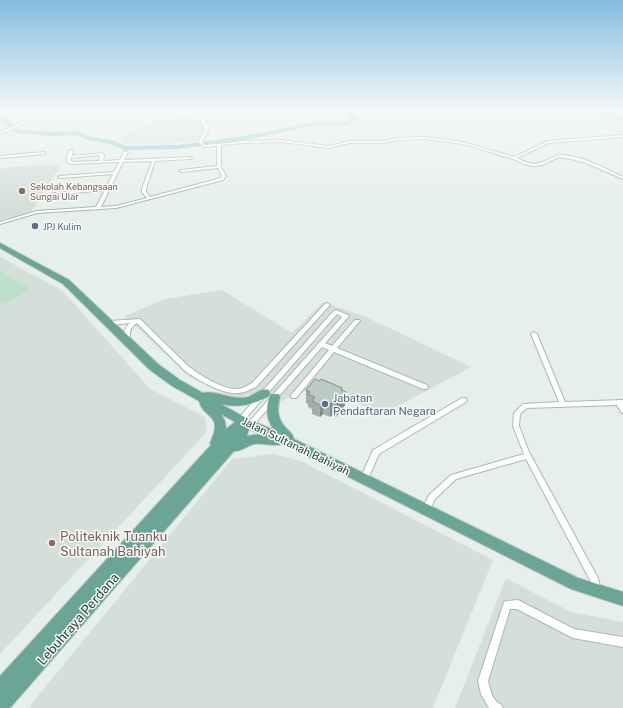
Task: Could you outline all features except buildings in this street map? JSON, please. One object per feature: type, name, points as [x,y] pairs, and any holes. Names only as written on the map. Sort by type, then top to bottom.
[{"type":"main road","name":"Jalan Sultanah Bahiyah","points":[[0,245],[66,282],[127,339],[154,367],[176,383],[195,393],[242,426],[295,444],[576,584],[597,592],[623,599]]},
{"type":"main road","points":[[195,393],[241,403],[270,395],[274,422],[295,444]]},
{"type":"main road","points":[[195,393],[220,419],[221,424],[219,437],[209,464]]},
{"type":"main road","name":"Lebuhraya Perdana","points":[[0,688],[120,552],[209,464],[242,426]]},
{"type":"main road","points":[[209,464],[250,438],[295,444]]},
{"type":"main road","name":"Lebuhraya Perdana","points":[[0,707],[201,480],[209,464]]},
{"type":"main road","points":[[94,600],[113,568],[120,552],[143,536],[178,497],[201,480]]},
{"type":"street","points":[[201,143],[219,145],[236,143]]},
{"type":"street","points":[[292,143],[328,147],[345,143]]},
{"type":"street","points":[[462,143],[514,158],[526,164],[538,165],[558,156],[564,156],[595,166],[623,178]]},
{"type":"street","points":[[514,158],[546,143]]},
{"type":"street","points":[[0,223],[37,212],[116,207],[222,179],[224,176],[218,167],[219,145]]},
{"type":"street","points":[[71,151],[69,156],[69,161],[71,163],[190,158]]},
{"type":"street","points":[[98,208],[126,152]]},
{"type":"street","points":[[0,157],[44,153]]},
{"type":"street","points":[[69,156],[101,154],[101,162]]},
{"type":"street","points":[[149,198],[144,192],[144,189],[154,159]]},
{"type":"street","points":[[181,171],[218,167]]},
{"type":"street","points":[[188,170],[190,176]]},
{"type":"street","points":[[60,177],[116,173]]},
{"type":"street","points":[[54,194],[107,189]]},
{"type":"street","points":[[138,320],[186,368],[195,375],[229,390],[237,391],[245,390],[254,385],[327,305]]},
{"type":"street","points":[[321,312],[331,317]]},
{"type":"street","points":[[242,426],[270,395],[321,344],[346,316],[336,312],[331,317],[270,395],[242,426]]},
{"type":"street","points":[[110,323],[138,320]]},
{"type":"street","points":[[127,339],[129,324],[138,320]]},
{"type":"street","points":[[294,396],[357,321]]},
{"type":"street","points":[[534,334],[563,404]]},
{"type":"street","points":[[321,344],[424,387]]},
{"type":"street","points":[[364,479],[376,452],[464,400]]},
{"type":"street","points":[[597,592],[595,581],[528,456],[516,426],[517,413],[525,406],[621,402],[623,410]]},
{"type":"street","points":[[426,509],[432,497],[454,478],[528,456]]},
{"type":"street","points":[[498,708],[492,704],[486,694],[483,681],[507,605],[518,604],[573,633],[623,642]]},
{"type":"shaded area","points":[[124,143],[168,143],[156,144]]},
{"type":"shaded area","name":"Sekolah Kebangsaan Sungai Ular","points":[[61,165],[31,212],[0,221],[0,169],[20,166]]},
{"type":"shaded area","name":"Politeknik Tuanku Sultanah Bahiyah","points":[[0,257],[63,291],[149,388],[205,417],[207,432],[0,654]]},
{"type":"shaded area","points":[[222,290],[292,333],[323,302],[366,317],[471,367],[383,414],[319,386],[276,403],[253,394],[233,398],[189,377],[125,316],[165,299]]},
{"type":"shaded area","points":[[273,454],[301,461],[493,560],[433,708],[28,708],[232,459]]},
{"type":"shaded area","points":[[506,578],[571,612],[623,622],[623,708],[455,708]]},
{"type":"green space","points":[[0,271],[31,289],[4,304],[0,302]]},
{"type":"waterway","points":[[114,143],[125,148],[178,147],[204,143]]},
{"type":"place","name":"Sekolah Kebangsaan Sungai Ular","points":[[22,191]]},
{"type":"place","name":"JPJ Kulim","points":[[35,226]]},
{"type":"place","name":"Jabatan Pendaftaran Negara","points":[[325,404]]},
{"type":"place","name":"Politeknik Tuanku Sultanah Bahiyah","points":[[52,543]]}]
